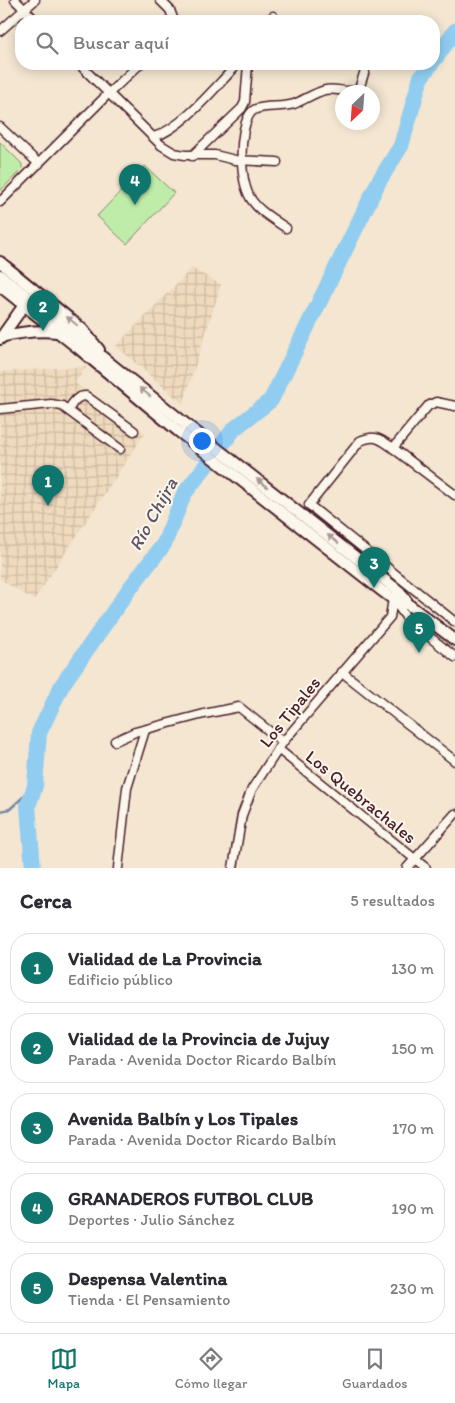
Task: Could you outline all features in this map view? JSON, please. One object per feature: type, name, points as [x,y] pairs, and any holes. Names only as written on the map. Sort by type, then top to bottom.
[{"type":"main road","points":[[0,262],[57,332],[455,640]]},
{"type":"main road","points":[[0,275],[103,358],[180,426]]},
{"type":"main road","points":[[0,286],[30,298]]},
{"type":"main road","points":[[0,338],[30,298]]},
{"type":"main road","points":[[0,338],[23,332],[57,332]]},
{"type":"street","points":[[14,0],[29,15]]},
{"type":"street","points":[[18,15],[35,0]]},
{"type":"street","points":[[160,0],[170,10],[172,15]]},
{"type":"street","points":[[0,31],[15,18]]},
{"type":"street","points":[[85,70],[161,145],[174,153],[192,156],[215,155],[242,161],[277,162]]},
{"type":"street","points":[[0,202],[134,70]]},
{"type":"street","points":[[154,137],[164,134],[180,123],[232,70]]},
{"type":"street","points":[[192,156],[242,108],[245,102],[248,70]]},
{"type":"street","points":[[242,108],[252,111],[256,109],[277,108],[293,104],[327,89],[353,92],[359,89],[365,70]]},
{"type":"street","points":[[252,111],[247,121],[241,146],[243,182],[250,199],[258,210],[286,228]]},
{"type":"street","points":[[0,127],[39,164]]},
{"type":"street","points":[[68,410],[76,399],[80,396],[86,396],[134,431]]},
{"type":"street","points":[[393,448],[428,406],[436,402],[455,406]]},
{"type":"street","points":[[0,409],[51,404],[62,406],[120,449]]},
{"type":"street","points":[[455,495],[393,448],[371,436],[360,441],[309,505],[455,622]]},
{"type":"street","points":[[396,596],[408,620],[455,657]]},
{"type":"street","name":"Los Tipales","points":[[233,868],[242,815],[252,789],[283,742],[390,616],[396,596]]},
{"type":"street","points":[[342,672],[455,761]]},
{"type":"street","points":[[115,741],[135,732],[239,707],[283,742]]},
{"type":"street","points":[[118,868],[127,788],[145,730]]},
{"type":"street","name":"Los Quebrachales","points":[[278,749],[426,868]]},
{"type":"street","points":[[407,868],[455,814]]},
{"type":"shaded area","points":[[192,268],[221,285],[183,404],[116,346]]},
{"type":"shaded area","points":[[87,366],[75,383],[145,433],[34,600],[0,579],[0,372]]},
{"type":"green space","points":[[0,142],[22,164],[22,169],[0,191]]},
{"type":"green space","points":[[145,166],[174,193],[127,244],[97,216]]},
{"type":"waterway","name":"Río Chijra","points":[[440,52],[455,31]]},
{"type":"waterway","name":"Río Chijra","points":[[33,868],[28,806],[35,786],[39,733],[62,685],[130,588],[164,544],[184,494],[234,429],[271,400],[379,181],[401,146],[421,77],[426,70]]},
{"type":"waterway","points":[[0,811],[10,809],[35,786]]},
{"type":"place","name":"GRANADEROS FUTBOL CLUB","points":[[135,205]]},
{"type":"place","name":"Vialidad de la Provincia de Jujuy","points":[[43,331]]},
{"type":"place","name":"Vialidad de La Provincia","points":[[48,506]]},
{"type":"place","name":"Avenida Balbín y Los Tipales","points":[[374,588]]},
{"type":"place","name":"Despensa Valentina","points":[[419,653]]}]
